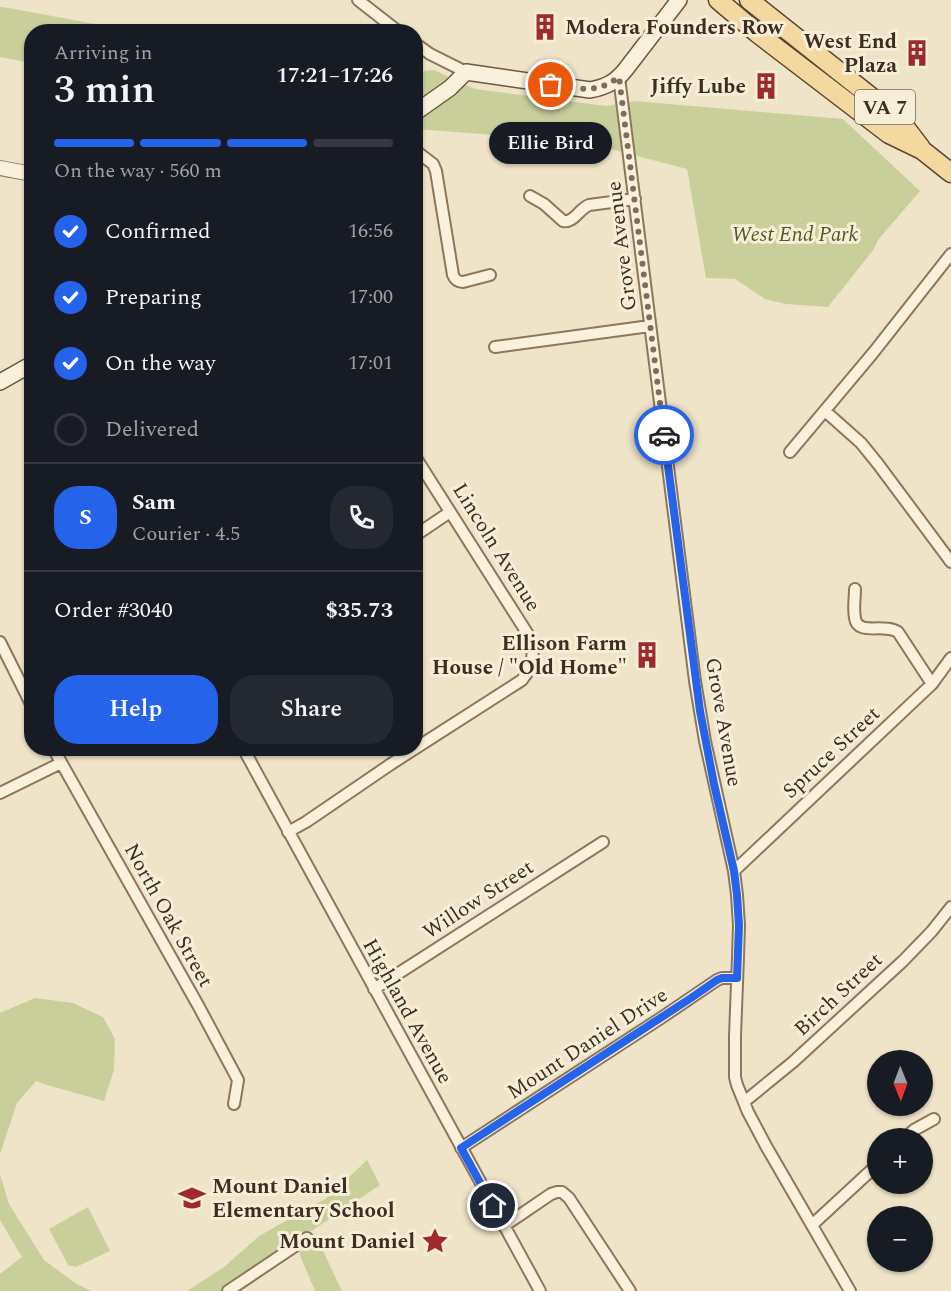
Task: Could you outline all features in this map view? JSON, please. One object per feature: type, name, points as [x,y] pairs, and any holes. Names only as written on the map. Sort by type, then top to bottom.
[{"type":"main road","points":[[423,107],[450,88],[466,72],[590,90],[609,85],[619,77],[679,0]]},
{"type":"main road","name":"VA 7","points":[[718,0],[762,37],[889,134],[922,150],[951,172]]},
{"type":"main road","name":"VA 7","points":[[749,0],[899,119],[922,150]]},
{"type":"main road","points":[[0,382],[24,368]]},
{"type":"street","points":[[358,0],[389,24]]},
{"type":"street","points":[[423,49],[466,72]]},
{"type":"street","name":"Grove Avenue","points":[[619,77],[700,711],[737,895],[739,925],[735,1077],[744,1102],[766,1146],[850,1291]]},
{"type":"street","points":[[423,156],[433,164],[436,171],[454,279],[463,282],[490,275]]},
{"type":"street","points":[[0,168],[24,172]]},
{"type":"street","points":[[530,196],[566,222],[571,221],[584,207],[589,205],[635,199]]},
{"type":"street","points":[[790,452],[873,353],[951,254]]},
{"type":"street","points":[[495,348],[650,326]]},
{"type":"street","points":[[825,411],[861,443],[951,562]]},
{"type":"street","name":"Lincoln Avenue","points":[[423,469],[529,636],[534,653],[528,673],[522,680],[423,743]]},
{"type":"street","points":[[423,530],[450,512]]},
{"type":"street","points":[[855,589],[856,622],[860,627],[892,628],[932,684]]},
{"type":"street","points":[[0,642],[24,690]]},
{"type":"street","name":"Spruce Street","points":[[734,871],[932,684],[951,658]]},
{"type":"street","name":"North Oak Street","points":[[57,756],[238,1080],[234,1104]]},
{"type":"street","name":"Highland Avenue","points":[[247,756],[540,1291]]},
{"type":"street","name":"Lincoln Avenue","points":[[288,832],[403,756]]},
{"type":"street","points":[[0,793],[61,763]]},
{"type":"street","name":"Willow Street","points":[[374,989],[603,842]]},
{"type":"street","name":"Birch Street","points":[[744,1102],[793,1062],[903,961],[951,907]]},
{"type":"street","name":"Mount Daniel Drive","points":[[461,1148],[717,980],[737,978]]},
{"type":"street","points":[[918,1128],[934,1119]]},
{"type":"street","points":[[812,1225],[867,1174]]},
{"type":"street","points":[[504,1226],[551,1194],[557,1192],[566,1195],[630,1291]]},
{"type":"street","points":[[228,1291],[307,1238]]},
{"type":"green space","points":[[0,7],[95,24],[24,24],[24,62],[0,57]]},
{"type":"green space","name":"West End Park","points":[[434,70],[475,89],[606,106],[635,101],[843,119],[920,191],[878,240],[874,249],[828,307],[786,304],[765,299],[735,279],[706,278],[687,169],[599,146],[423,130],[423,71]]},
{"type":"green space","points":[[35,998],[73,1003],[103,1017],[115,1039],[114,1070],[104,1101],[36,1081],[17,1103],[0,1154],[0,1013]]},
{"type":"green space","points":[[367,1160],[380,1185],[222,1291],[187,1291],[224,1267],[259,1236],[327,1198]]},
{"type":"green space","points":[[0,1174],[9,1204],[44,1260],[75,1283],[91,1291],[0,1291],[0,1274],[22,1257],[0,1220]]},
{"type":"green space","points":[[88,1207],[110,1251],[76,1267],[68,1265],[49,1229]]},
{"type":"green space","points":[[318,1240],[342,1291],[315,1291],[299,1253]]},
{"type":"way so far","points":[[551,85],[590,90],[609,85],[619,77],[664,435]]},
{"type":"place","name":"Modera Founders Row","points":[[545,27]]},
{"type":"place","name":"West End Plaza","points":[[917,53]]},
{"type":"place","name":"Ellie Bird","points":[[551,85]]},
{"type":"place","name":"Jiffy Lube","points":[[766,86]]},
{"type":"place","name":"Ellison Farm House / \"Old Home\"","points":[[647,655]]},
{"type":"place","name":"Mount Daniel Elementary School","points":[[192,1198]]},
{"type":"place","name":"Mount Daniel","points":[[435,1241]]},
{"type":"route","points":[[493,1206],[461,1148],[717,980],[737,978],[739,925],[734,871],[700,711],[664,435]]}]
